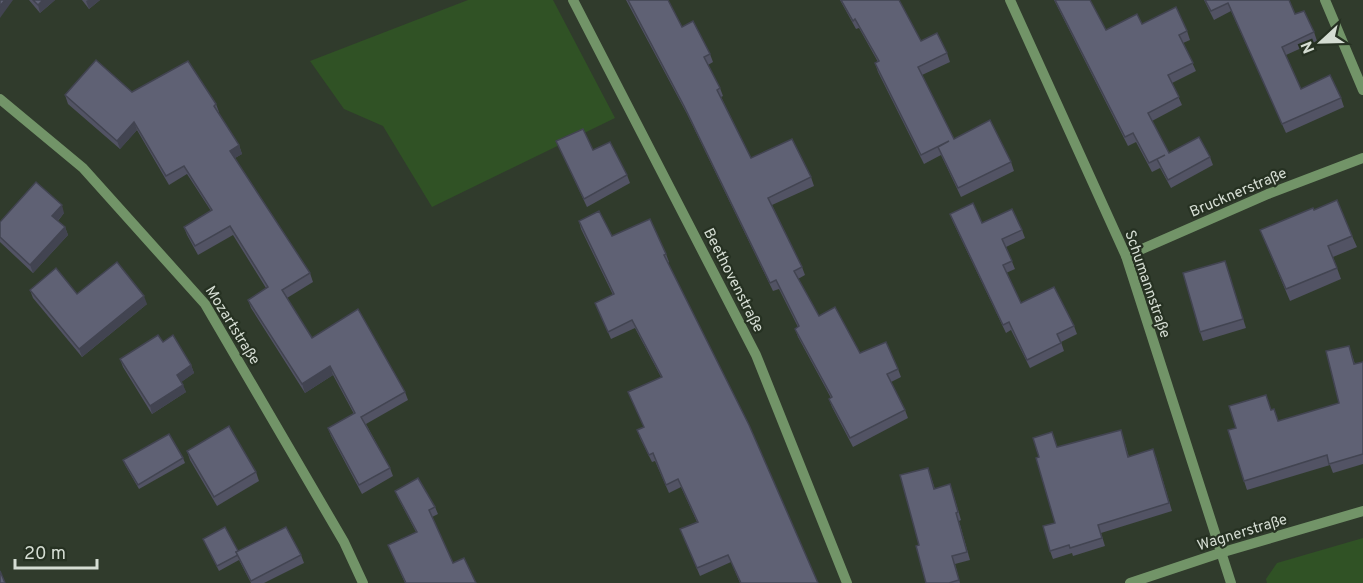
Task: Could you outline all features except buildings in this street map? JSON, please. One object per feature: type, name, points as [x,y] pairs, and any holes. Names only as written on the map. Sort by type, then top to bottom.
[{"type":"street","name":"Beethovenstraße","points":[[573,0],[756,355],[847,583]]},
{"type":"street","name":"Schumannstraße","points":[[1010,0],[1126,256],[1231,583]]},
{"type":"street","points":[[1325,0],[1363,90]]},
{"type":"street","name":"Mozartstraße","points":[[0,99],[83,168],[205,304],[344,542],[363,583]]},
{"type":"street","name":"Brucknerstraße","points":[[1126,256],[1268,194],[1363,158]]},
{"type":"street","name":"Wagnerstraße","points":[[1130,583],[1220,553],[1363,511]]},
{"type":"green space","points":[[468,0],[553,0],[615,118],[432,207],[383,126],[344,109],[310,61]]},
{"type":"green space","points":[[1363,538],[1363,583],[1267,583],[1266,579],[1277,563]]}]
